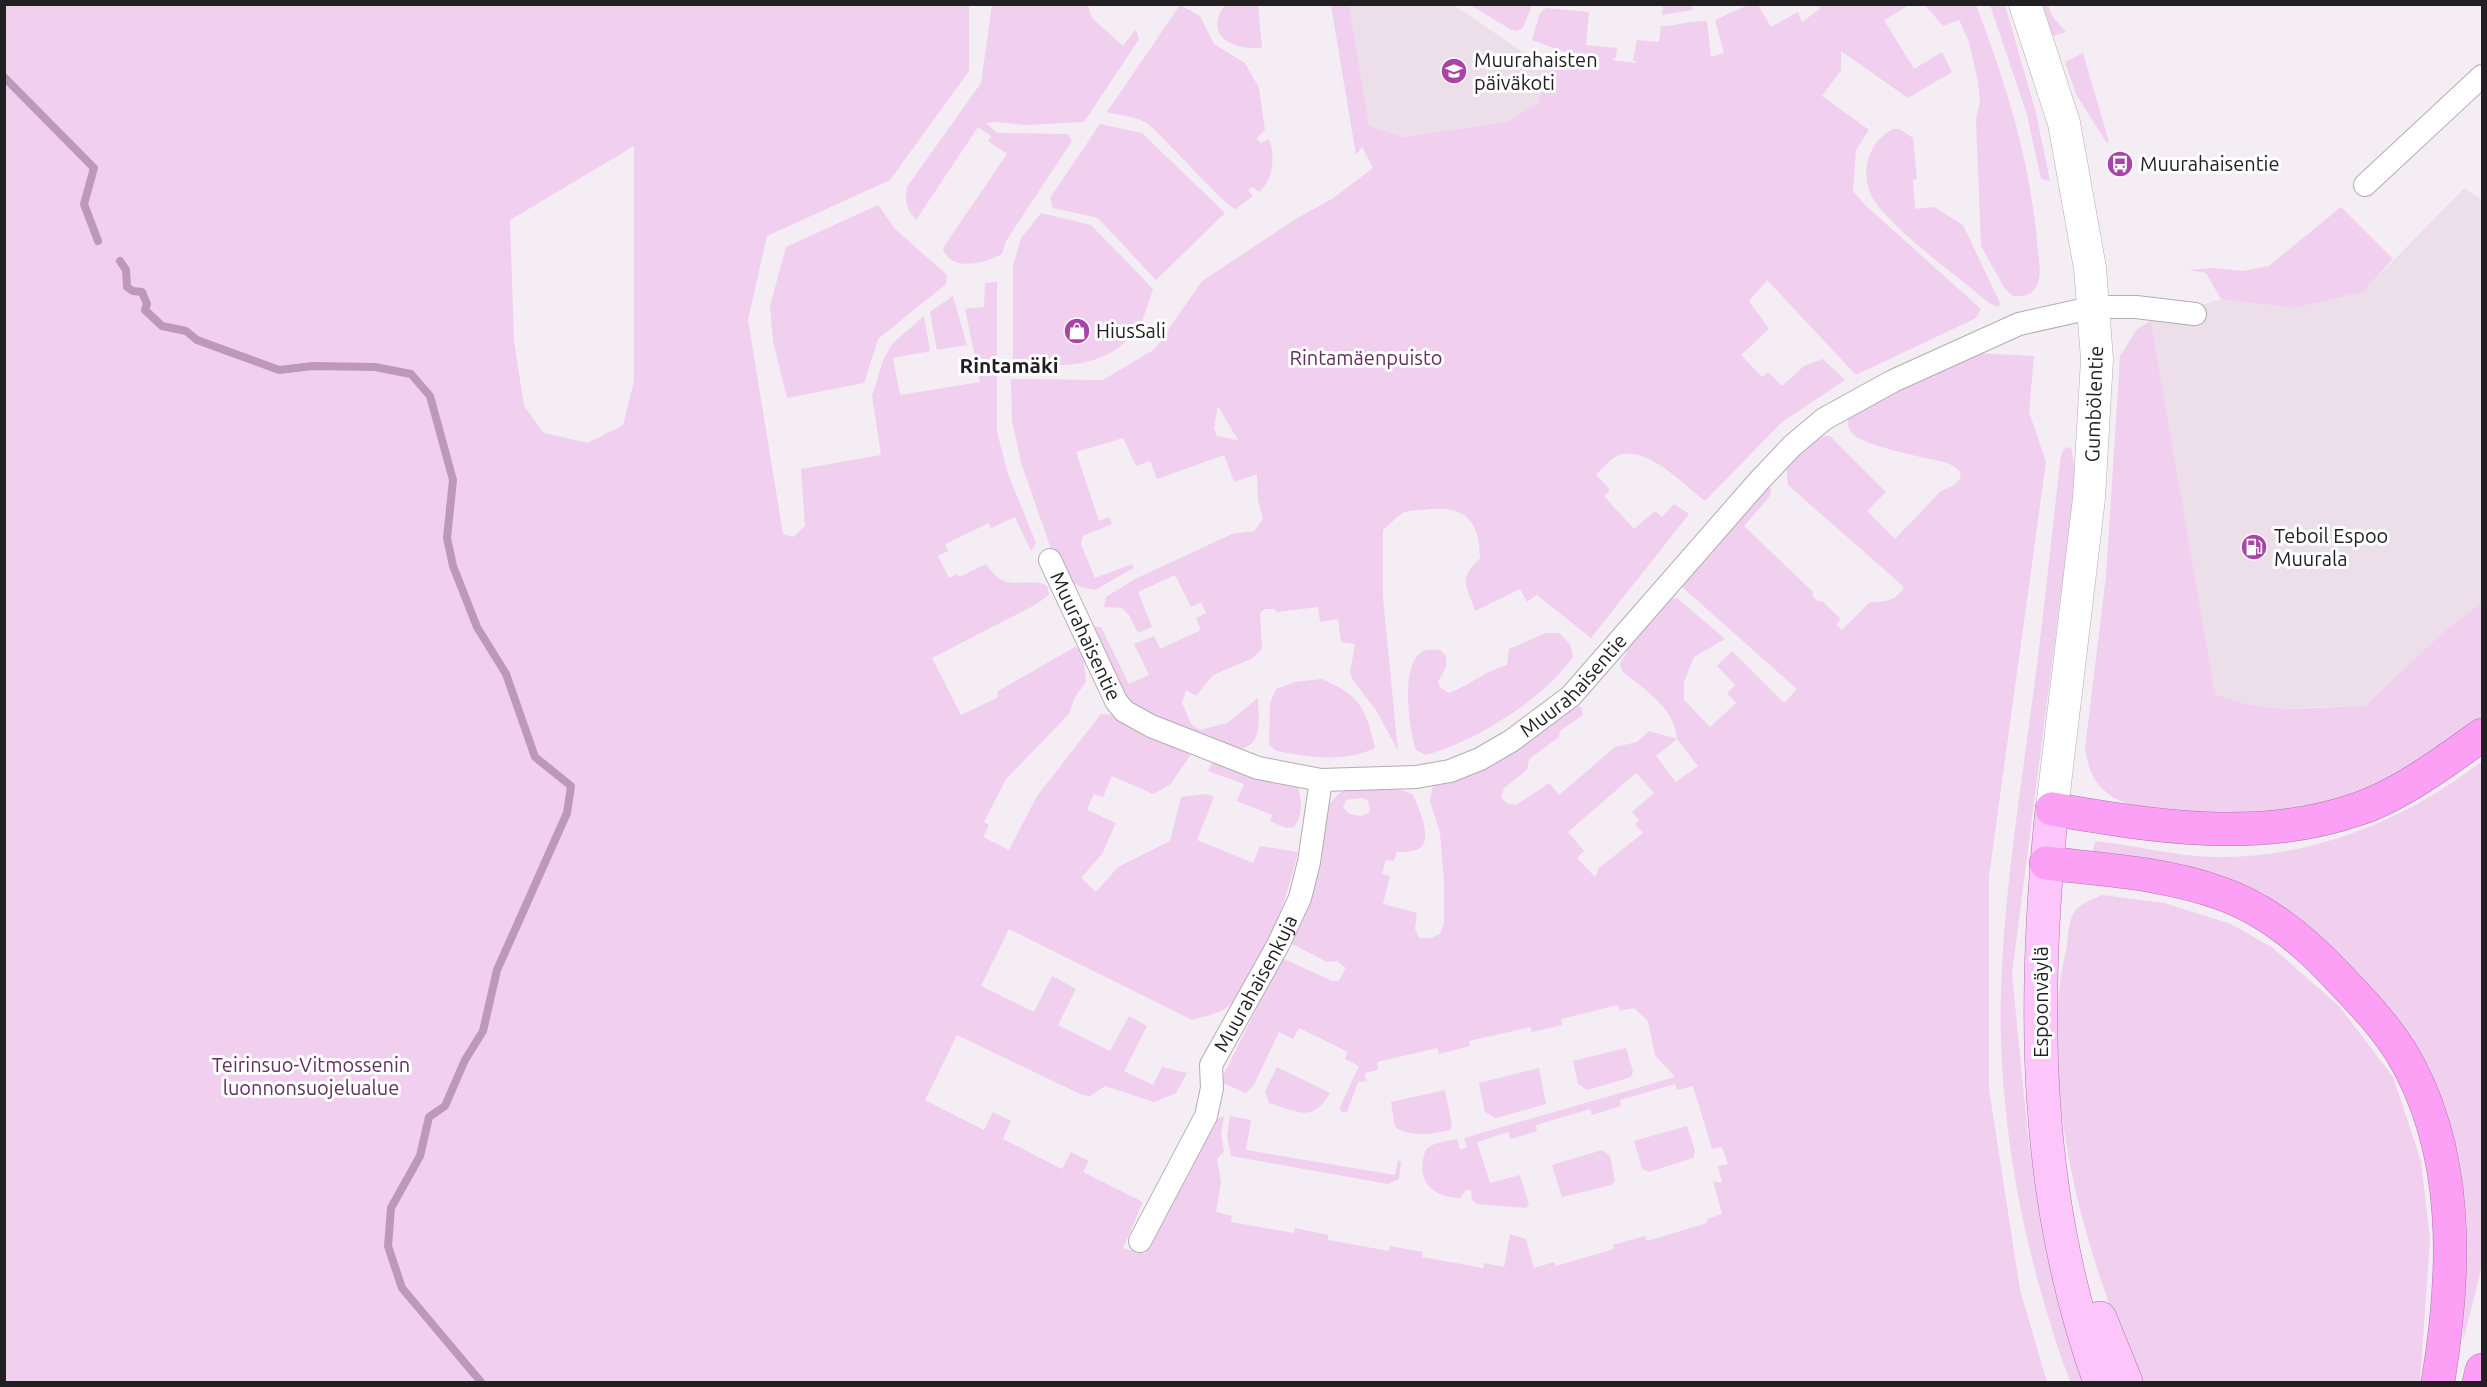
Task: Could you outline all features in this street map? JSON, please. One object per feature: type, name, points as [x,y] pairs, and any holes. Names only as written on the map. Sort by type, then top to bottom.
[{"type":"highway","points":[[2052,809],[2187,828],[2258,828],[2300,823],[2358,809],[2408,784],[2482,735]]},
{"type":"highway","points":[[2046,863],[2167,877],[2221,893],[2257,909],[2297,937],[2372,1012],[2401,1052],[2421,1092],[2437,1142],[2447,1193],[2450,1289],[2438,1383]]},
{"type":"highway","points":[[2479,1383],[2482,1370]]},
{"type":"main road","name":"Gumbölentie","points":[[2025,4],[2064,123],[2080,205],[2094,307],[2097,398],[2089,498],[2052,809]]},
{"type":"main road","name":"Espoonväylä","points":[[2052,809],[2039,976],[2041,1083],[2053,1196],[2081,1329],[2100,1383]]},
{"type":"main road","name":"Espoonväylä","points":[[2053,1196],[2126,1383]]},
{"type":"street","points":[[2365,185],[2482,76]]},
{"type":"street","name":"Muurahaisentie","points":[[1050,560],[1116,701],[1125,711],[1151,726],[1258,768],[1321,780],[1416,777],[1450,771],[1480,759],[1511,741],[1571,696],[1758,482],[1792,446],[1824,419],[1893,381],[2019,324],[2094,307],[2136,308],[2195,314]]},
{"type":"street","name":"Muurahaisenkuja","points":[[1140,1241],[1206,1116],[1212,1088],[1211,1065],[1278,945],[1300,898],[1309,862],[1321,780]]},
{"type":"shaded area","name":"Muurahaisten päiväkoti","points":[[1349,5],[1454,5],[1518,49],[1551,64],[1538,103],[1506,122],[1402,137],[1369,127]]},
{"type":"shaded area","points":[[2464,188],[2482,200],[2482,602],[2440,635],[2365,706],[2259,709],[2233,703],[2215,694],[2151,321],[2221,299],[2294,308],[2363,292]]},
{"type":"green space","name":"Teirinsuo-Vitmossenin luonnonsuojelualue","points":[[4,5],[969,5],[969,71],[890,180],[767,236],[748,320],[783,534],[793,537],[805,526],[801,469],[881,455],[872,396],[884,358],[893,343],[924,316],[930,351],[893,358],[900,395],[980,382],[965,309],[984,307],[985,283],[997,282],[997,432],[1008,474],[1036,543],[1031,551],[1015,517],[991,528],[989,523],[945,544],[948,551],[938,556],[949,578],[957,574],[959,577],[986,564],[1005,582],[1042,583],[1047,586],[1049,595],[1035,605],[932,658],[961,715],[997,698],[998,691],[1075,647],[1083,651],[1086,682],[1075,697],[1069,714],[1006,779],[984,822],[989,825],[983,837],[1009,850],[1037,796],[1101,714],[1116,715],[1186,747],[1190,756],[1170,785],[1153,794],[1112,776],[1103,797],[1094,794],[1087,810],[1116,823],[1102,854],[1081,878],[1096,892],[1118,867],[1170,841],[1181,797],[1207,794],[1214,797],[1197,840],[1253,863],[1260,846],[1298,852],[1271,938],[1249,982],[1223,1010],[1212,1015],[1192,1020],[1009,929],[981,986],[1034,1012],[1052,976],[1076,989],[1058,1025],[1110,1051],[1129,1016],[1147,1026],[1124,1071],[1153,1085],[1162,1067],[1187,1073],[1176,1093],[1154,1102],[1105,1086],[1090,1096],[1082,1095],[957,1035],[925,1100],[984,1130],[993,1112],[1011,1121],[1003,1139],[1062,1169],[1071,1152],[1089,1161],[1083,1172],[1143,1202],[1123,1248],[1145,1254],[1150,1236],[1212,1121],[1224,1116],[1221,1135],[1224,1151],[1217,1159],[1221,1183],[1216,1212],[1232,1216],[1231,1222],[1294,1233],[1295,1228],[1328,1235],[1328,1240],[1389,1251],[1390,1246],[1423,1252],[1422,1257],[1483,1268],[1484,1263],[1504,1267],[1510,1234],[1526,1239],[1534,1268],[1554,1262],[1556,1266],[1614,1249],[1613,1245],[1645,1236],[1647,1241],[1707,1223],[1707,1219],[1722,1214],[1713,1181],[1722,1183],[1718,1166],[1728,1164],[1722,1147],[1712,1149],[1693,1086],[1677,1090],[1675,1084],[1620,1100],[1621,1106],[1592,1115],[1590,1109],[1536,1125],[1537,1131],[1511,1139],[1508,1132],[1477,1142],[1490,1183],[1520,1175],[1529,1205],[1526,1208],[1477,1204],[1472,1200],[1471,1190],[1466,1190],[1460,1198],[1444,1195],[1431,1188],[1423,1176],[1425,1153],[1435,1144],[1457,1139],[1460,1149],[1467,1148],[1464,1138],[1675,1077],[1655,1055],[1648,1021],[1634,1008],[1620,1011],[1618,1005],[1561,1019],[1562,1025],[1532,1032],[1530,1027],[1469,1041],[1470,1046],[1439,1054],[1437,1048],[1377,1062],[1378,1070],[1365,1073],[1366,1081],[1358,1082],[1347,1112],[1341,1112],[1340,1107],[1359,1066],[1345,1059],[1348,1052],[1299,1028],[1293,1039],[1279,1032],[1254,1085],[1246,1093],[1223,1083],[1224,1074],[1282,958],[1332,981],[1339,981],[1346,968],[1337,961],[1327,962],[1290,943],[1329,804],[1338,795],[1351,789],[1369,787],[1397,789],[1412,794],[1425,829],[1424,843],[1420,848],[1409,852],[1397,852],[1394,861],[1386,860],[1382,874],[1390,876],[1383,904],[1417,913],[1415,929],[1419,938],[1431,938],[1440,934],[1444,923],[1444,881],[1440,833],[1430,801],[1433,786],[1447,782],[1574,707],[1581,707],[1583,715],[1560,731],[1559,737],[1529,759],[1527,770],[1504,788],[1501,798],[1507,803],[1516,805],[1549,783],[1559,795],[1615,747],[1637,742],[1649,731],[1677,739],[1675,728],[1664,708],[1649,692],[1622,671],[1620,664],[1640,628],[1666,599],[1677,598],[1725,639],[1694,657],[1684,682],[1684,700],[1710,727],[1736,703],[1727,693],[1735,685],[1717,666],[1732,651],[1784,703],[1797,689],[1681,586],[1768,485],[1771,489],[1770,496],[1744,526],[1813,592],[1813,597],[1822,601],[1841,619],[1836,625],[1842,630],[1870,602],[1894,598],[1904,587],[1788,485],[1786,466],[1811,442],[1830,436],[1886,492],[1867,511],[1895,539],[1941,491],[1953,486],[1961,478],[1959,470],[1948,463],[1898,452],[1860,439],[1850,430],[1848,416],[1975,353],[2034,356],[2029,412],[2046,462],[1989,876],[1989,1089],[2020,1290],[2047,1382],[5,1382]],"holes":[[[634,146],[634,381],[623,425],[588,443],[544,433],[524,406],[514,341],[510,220]],[[1677,739],[1698,766],[1676,782],[1656,756]],[[1636,773],[1654,793],[1632,812],[1639,820],[1635,824],[1643,833],[1599,868],[1595,877],[1577,858],[1584,851],[1568,832]],[[1361,798],[1368,800],[1370,812],[1361,816],[1349,814],[1343,807],[1346,800]]]},
{"type":"green space","points":[[992,5],[1088,5],[1092,18],[1123,46],[1136,29],[1139,39],[1084,122],[1025,125],[986,123],[997,133],[1068,134],[1072,141],[1006,241],[1002,254],[969,264],[953,261],[943,248],[1007,154],[988,141],[991,136],[978,127],[916,220],[910,212],[906,197],[907,187],[981,83]]},
{"type":"green space","points":[[1180,5],[1200,16],[1214,44],[1245,63],[1259,88],[1265,130],[1256,139],[1261,143],[1269,139],[1272,168],[1264,187],[1259,192],[1253,187],[1248,190],[1253,196],[1236,209],[1230,206],[1148,124],[1134,118],[1107,112]]},
{"type":"green space","points":[[1225,5],[1258,5],[1262,48],[1241,47],[1224,39],[1217,26]]},
{"type":"green space","name":"Rintamäenpuisto","points":[[1331,5],[1349,5],[1369,126],[1402,137],[1506,122],[1538,103],[1551,64],[1570,54],[1532,40],[1540,13],[1546,8],[1589,12],[1586,45],[1617,48],[1616,57],[1612,60],[1637,63],[1633,60],[1637,40],[1659,42],[1661,26],[1695,21],[1707,21],[1711,57],[1724,53],[1715,20],[1748,5],[1758,5],[1771,27],[1798,12],[1802,22],[1821,8],[1814,5],[1909,5],[1884,20],[1914,69],[1942,52],[1952,72],[1908,98],[1841,51],[1841,70],[1822,96],[1869,130],[1856,150],[1853,191],[1865,205],[1981,309],[1976,318],[1856,375],[1767,280],[1749,301],[1769,329],[1741,355],[1762,377],[1768,372],[1782,386],[1804,366],[1823,359],[1845,380],[1782,422],[1705,501],[1664,468],[1640,455],[1617,456],[1606,464],[1596,475],[1610,490],[1604,496],[1634,529],[1655,511],[1662,517],[1674,504],[1689,514],[1591,638],[1537,595],[1527,602],[1520,589],[1475,611],[1466,583],[1468,572],[1480,558],[1477,533],[1473,524],[1459,512],[1449,509],[1405,512],[1383,530],[1383,598],[1398,751],[1376,710],[1353,680],[1350,672],[1355,644],[1341,642],[1338,619],[1320,622],[1318,607],[1277,612],[1274,609],[1265,609],[1260,613],[1262,649],[1253,658],[1213,675],[1196,696],[1186,690],[1182,703],[1191,724],[1200,730],[1227,723],[1258,698],[1257,735],[1249,745],[1242,749],[1169,723],[1124,699],[1092,626],[1101,627],[1129,684],[1149,675],[1134,644],[1154,636],[1160,649],[1201,630],[1196,618],[1206,613],[1201,602],[1191,607],[1175,575],[1138,592],[1152,627],[1138,633],[1129,615],[1122,608],[1104,607],[1106,597],[1135,579],[1232,534],[1254,531],[1263,519],[1258,500],[1257,474],[1234,482],[1224,455],[1157,479],[1150,461],[1136,466],[1123,438],[1076,452],[1099,521],[1109,517],[1112,524],[1083,536],[1081,545],[1095,578],[1132,564],[1134,568],[1095,590],[1081,587],[1068,581],[1054,558],[1021,462],[1012,421],[1011,379],[1103,380],[1155,349],[1202,281],[1294,220],[1332,199],[1373,168],[1362,147],[1356,155]],"holes":[[[1218,406],[1238,440],[1217,436],[1214,428]]]},
{"type":"green space","points":[[1470,5],[1532,5],[1523,28],[1517,31]]},
{"type":"green space","points":[[1663,5],[1692,5],[1693,10],[1662,15]]},
{"type":"green space","points":[[1925,5],[1976,5],[1987,35],[2015,121],[2033,209],[2040,273],[2037,285],[2027,295],[2013,296],[2005,289],[1981,246],[1976,120],[1980,101],[1969,42],[1959,20],[1943,26]]},
{"type":"green space","points":[[1990,5],[2005,5],[2036,113],[2050,181],[2041,179],[2027,115]]},
{"type":"green space","points":[[2041,5],[2048,5],[2052,16],[2066,32],[2053,36]]},
{"type":"green space","points":[[2083,53],[2109,142],[2106,142],[2076,94],[2065,62]]},
{"type":"green space","points":[[1100,124],[1142,133],[1225,213],[1156,280],[1098,218],[1053,208],[1050,198]]},
{"type":"green space","points":[[1893,129],[1899,129],[1913,138],[1917,179],[1913,180],[1915,209],[1934,207],[1963,225],[2001,305],[1997,307],[1989,303],[1930,255],[1900,229],[1876,203],[1867,183],[1868,162],[1876,143]]},
{"type":"green space","points":[[878,205],[896,230],[947,275],[946,284],[878,339],[864,383],[787,398],[773,341],[770,306],[786,247]]},
{"type":"green space","points":[[2341,207],[2393,259],[2363,292],[2294,308],[2221,299],[2206,273],[2188,270],[2213,268],[2243,271],[2269,266]]},
{"type":"green space","points":[[1041,213],[1091,225],[1153,289],[1138,328],[1123,344],[1110,353],[1096,359],[1066,365],[1018,366],[1013,362],[1013,266],[1021,238]]},
{"type":"green space","points":[[953,296],[967,345],[937,350],[930,312]]},
{"type":"green space","points":[[2151,321],[2215,694],[2233,701],[2270,708],[2365,706],[2440,635],[2482,602],[2482,716],[2414,765],[2358,794],[2338,802],[2289,812],[2190,814],[2159,811],[2133,805],[2113,797],[2101,787],[2090,770],[2085,748],[2106,576],[2120,356],[2137,329]]},
{"type":"green space","points":[[2071,447],[2075,471],[2072,507],[2012,974],[2028,1136],[2042,1219],[2088,1382],[2070,1382],[2053,1332],[2025,1230],[2007,1125],[2002,1072],[2001,1019],[2002,966],[2008,894],[2061,455],[2064,449]]},
{"type":"green space","points":[[1546,633],[1559,633],[1570,644],[1573,657],[1544,688],[1507,717],[1466,740],[1426,755],[1416,750],[1408,698],[1411,670],[1415,659],[1422,652],[1440,650],[1446,656],[1446,667],[1438,682],[1440,687],[1449,693],[1507,665],[1509,649]]},
{"type":"green space","points":[[1321,679],[1345,691],[1359,704],[1368,723],[1375,748],[1351,756],[1326,757],[1276,751],[1269,745],[1270,703],[1276,689],[1295,682]]},
{"type":"green space","points":[[1213,761],[1298,788],[1301,808],[1294,827],[1286,828],[1270,821],[1272,815],[1237,801],[1244,784],[1208,771]]},
{"type":"green space","points":[[2482,761],[2482,1266],[2463,1341],[2467,1222],[2460,1161],[2436,1086],[2311,934],[2101,858],[2093,851],[2095,841],[2199,856],[2250,856],[2321,843],[2390,818],[2453,782]]},
{"type":"green space","points":[[2102,895],[2164,903],[2231,924],[2273,948],[2339,1006],[2393,1077],[2421,1161],[2430,1239],[2420,1382],[2142,1382],[2102,1284],[2085,1228],[2071,1171],[2062,1113],[2057,1056],[2058,1002],[2070,922],[2074,912],[2080,906]]},
{"type":"green space","points":[[1626,1048],[1633,1071],[1631,1077],[1587,1090],[1578,1084],[1573,1061]]},
{"type":"green space","points":[[1277,1067],[1330,1093],[1317,1109],[1304,1113],[1269,1103],[1265,1091]]},
{"type":"green space","points":[[1539,1068],[1546,1104],[1496,1118],[1485,1112],[1479,1083]]},
{"type":"green space","points":[[1445,1090],[1452,1125],[1450,1130],[1415,1134],[1395,1127],[1391,1102]]},
{"type":"green space","points":[[1230,1116],[1251,1120],[1246,1150],[1395,1175],[1398,1160],[1401,1162],[1399,1179],[1388,1184],[1231,1156],[1227,1136]]},
{"type":"green space","points":[[1687,1126],[1695,1151],[1693,1158],[1649,1172],[1642,1169],[1634,1141]]},
{"type":"green space","points":[[1602,1150],[1610,1156],[1615,1181],[1611,1185],[1562,1197],[1552,1165]]},
{"type":"waterway","points":[[4,77],[94,168],[84,204],[98,241]]},
{"type":"waterway","points":[[120,261],[126,270],[127,287],[133,291],[142,292],[147,304],[145,310],[162,326],[186,331],[197,340],[279,370],[313,366],[375,367],[411,374],[430,396],[453,480],[447,538],[453,566],[477,627],[506,674],[535,757],[571,786],[567,813],[497,970],[483,1031],[465,1060],[445,1106],[429,1117],[420,1156],[391,1208],[388,1246],[402,1288],[481,1382]]},
{"type":"place","name":"Muurahaisten päiväkoti","points":[[1454,71]]},
{"type":"place","name":"Muurahaisentie","points":[[2120,164]]},
{"type":"place","name":"HiusSali","points":[[1077,331]]},
{"type":"place","name":"Teboil Espoo Muurala","points":[[2254,547]]},
{"type":"district","name":"Rintamäki","points":[[1009,366]]}]
